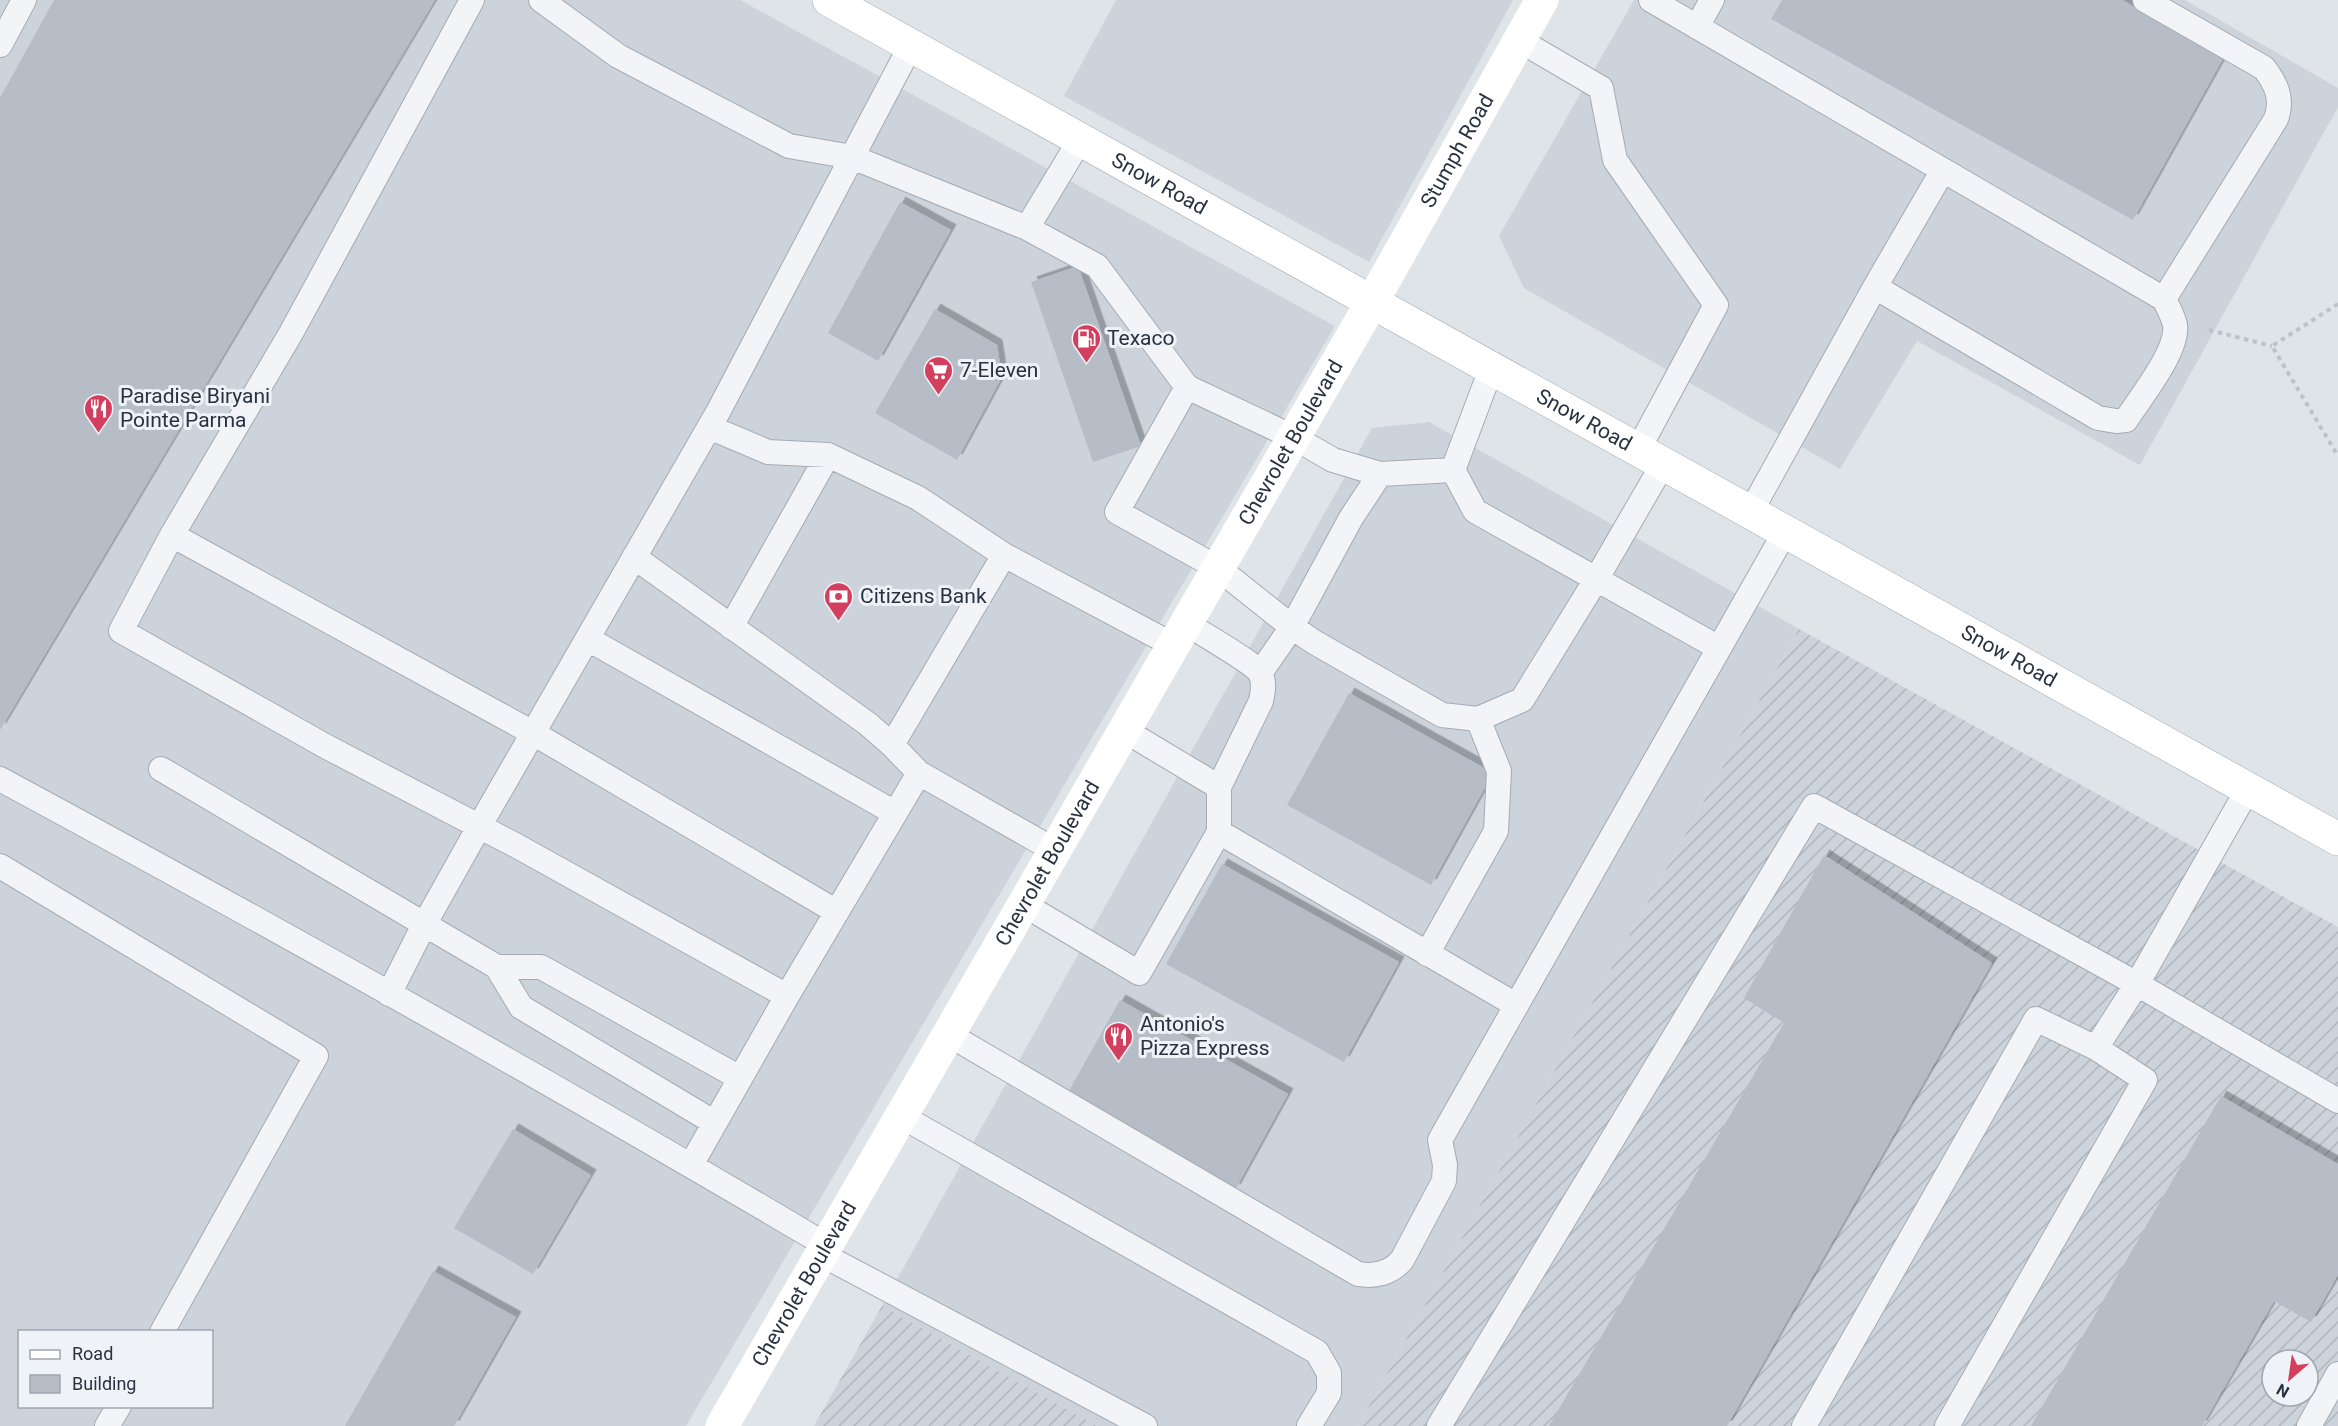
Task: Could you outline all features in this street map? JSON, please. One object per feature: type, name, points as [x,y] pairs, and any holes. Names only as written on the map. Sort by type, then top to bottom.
[{"type":"main road","name":"Snow Road","points":[[829,0],[2338,839]]},
{"type":"main road","name":"Stumph Road","points":[[1372,302],[1542,0]]},
{"type":"main road","name":"Chevrolet Boulevard","points":[[722,1426],[1372,302]]},
{"type":"lane","points":[[0,45],[24,0]]},
{"type":"lane","points":[[472,0],[291,333],[172,535],[121,631],[327,747],[480,825],[787,996]]},
{"type":"lane","points":[[541,0],[618,56],[789,146],[852,157],[1027,228],[1097,266],[1187,387],[1293,437],[1333,460],[1380,474],[1453,470]]},
{"type":"lane","points":[[1651,0],[2164,299],[2175,326],[2174,340],[2126,420],[2115,422],[2086,412],[1875,287]]},
{"type":"lane","points":[[1698,27],[1712,0]]},
{"type":"lane","points":[[2145,0],[2264,68],[2273,80],[2280,106],[2276,119],[2164,299]]},
{"type":"lane","points":[[1187,387],[1117,512],[1218,568],[1314,642],[1442,715],[1478,719],[1522,700],[1597,578],[1716,305],[1615,160],[1601,88],[1520,40]]},
{"type":"lane","points":[[389,994],[424,925],[480,825],[709,427],[911,45]]},
{"type":"lane","points":[[1027,228],[1080,140]]},
{"type":"lane","points":[[1750,513],[1875,287],[1943,170]]},
{"type":"lane","points":[[1491,369],[1453,470],[1475,511],[1719,648]]},
{"type":"lane","points":[[709,427],[768,452],[828,455],[918,498],[1004,555],[1249,663],[1260,673],[1264,687],[1262,701],[1219,787],[1219,832],[1139,973],[1023,904]]},
{"type":"lane","points":[[731,627],[828,455]]},
{"type":"lane","points":[[1260,673],[1292,627],[1351,518],[1380,474]]},
{"type":"lane","points":[[948,1034],[1358,1274],[1369,1275],[1395,1269],[1444,1181],[1445,1165],[1440,1140],[1785,532]]},
{"type":"lane","points":[[172,535],[533,733],[837,912]]},
{"type":"lane","points":[[892,745],[1004,555]]},
{"type":"lane","points":[[634,558],[868,724],[919,773],[1054,850]]},
{"type":"lane","points":[[588,639],[895,813]]},
{"type":"lane","points":[[1427,954],[1496,831],[1499,771],[1478,719]]},
{"type":"lane","points":[[1124,730],[1219,787]]},
{"type":"lane","points":[[161,769],[497,967],[521,1007],[715,1124]]},
{"type":"lane","points":[[691,1165],[787,996],[919,773]]},
{"type":"lane","points":[[0,779],[283,933],[691,1165],[824,1250],[1145,1426]]},
{"type":"lane","points":[[2096,1048],[2137,984],[2248,789]]},
{"type":"lane","points":[[1439,1426],[1814,806],[2137,984],[2338,1101]]},
{"type":"lane","points":[[1219,832],[1516,1005]]},
{"type":"lane","points":[[0,866],[316,1056],[163,1330]]},
{"type":"lane","points":[[497,967],[541,967],[740,1078]]},
{"type":"lane","points":[[1804,1426],[2036,1019],[2096,1048],[2145,1080],[1947,1426]]},
{"type":"lane","points":[[901,1116],[1317,1352],[1329,1373],[1329,1392],[1309,1426]]},
{"type":"lane","points":[[2309,1426],[2338,1374]]},
{"type":"lane","points":[[107,1426],[117,1408]]},
{"type":"path","points":[[2272,346],[2338,304]]},
{"type":"path","points":[[2175,326],[2205,329],[2272,346],[2338,456]]},
{"type":"shaded area","points":[[0,0],[740,0],[1335,326],[686,1426],[0,1426]]},
{"type":"shaded area","points":[[1116,0],[1513,0],[1369,262],[1064,96]]},
{"type":"shaded area","points":[[1634,0],[2185,0],[2338,88],[2338,107],[2140,465],[1917,341],[1840,469],[1524,288],[1499,236]]},
{"type":"shaded area","points":[[1429,422],[1799,629],[1358,1426],[1097,1426],[882,1306],[1372,428]]},
{"type":"shaded area","points":[[1799,629],[2338,927],[2338,1426],[1358,1426]]},
{"type":"shaded area","points":[[882,1306],[1097,1426],[814,1426]]},
{"type":"building","points":[[54,0],[435,0],[0,730],[0,98]]},
{"type":"building","points":[[1782,0],[2122,0],[2224,57],[2133,220],[1771,19]]},
{"type":"building","points":[[900,202],[951,230],[878,361],[828,333]]},
{"type":"building","name":"Texaco","points":[[1078,266],[1141,446],[1093,462],[1031,282]]},
{"type":"building","name":"7-Eleven","points":[[935,309],[997,345],[1002,377],[957,460],[875,413]]},
{"type":"building","points":[[1349,693],[1493,773],[1431,885],[1287,805]]},
{"type":"building","points":[[1824,855],[1992,963],[1727,1426],[1549,1426],[1784,1023],[1744,998]]},
{"type":"building","points":[[1222,864],[1399,962],[1344,1062],[1166,964]]},
{"type":"building","points":[[1120,1000],[1288,1094],[1235,1190],[1066,1096]]},
{"type":"building","points":[[2221,1096],[2338,1164],[2338,1275],[2311,1322],[2274,1301],[2202,1426],[2031,1426]]},
{"type":"building","points":[[513,1129],[591,1175],[533,1274],[454,1228]]},
{"type":"building","points":[[433,1271],[516,1317],[454,1426],[345,1426]]},
{"type":"place","name":"Texaco","points":[[1086,364]]},
{"type":"place","name":"7-Eleven","points":[[939,396]]},
{"type":"place","name":"Paradise Biryani Pointe Parma","points":[[99,434]]},
{"type":"place","name":"Citizens Bank","points":[[839,622]]},
{"type":"place","name":"Antonio's Pizza Express","points":[[1119,1062]]}]
